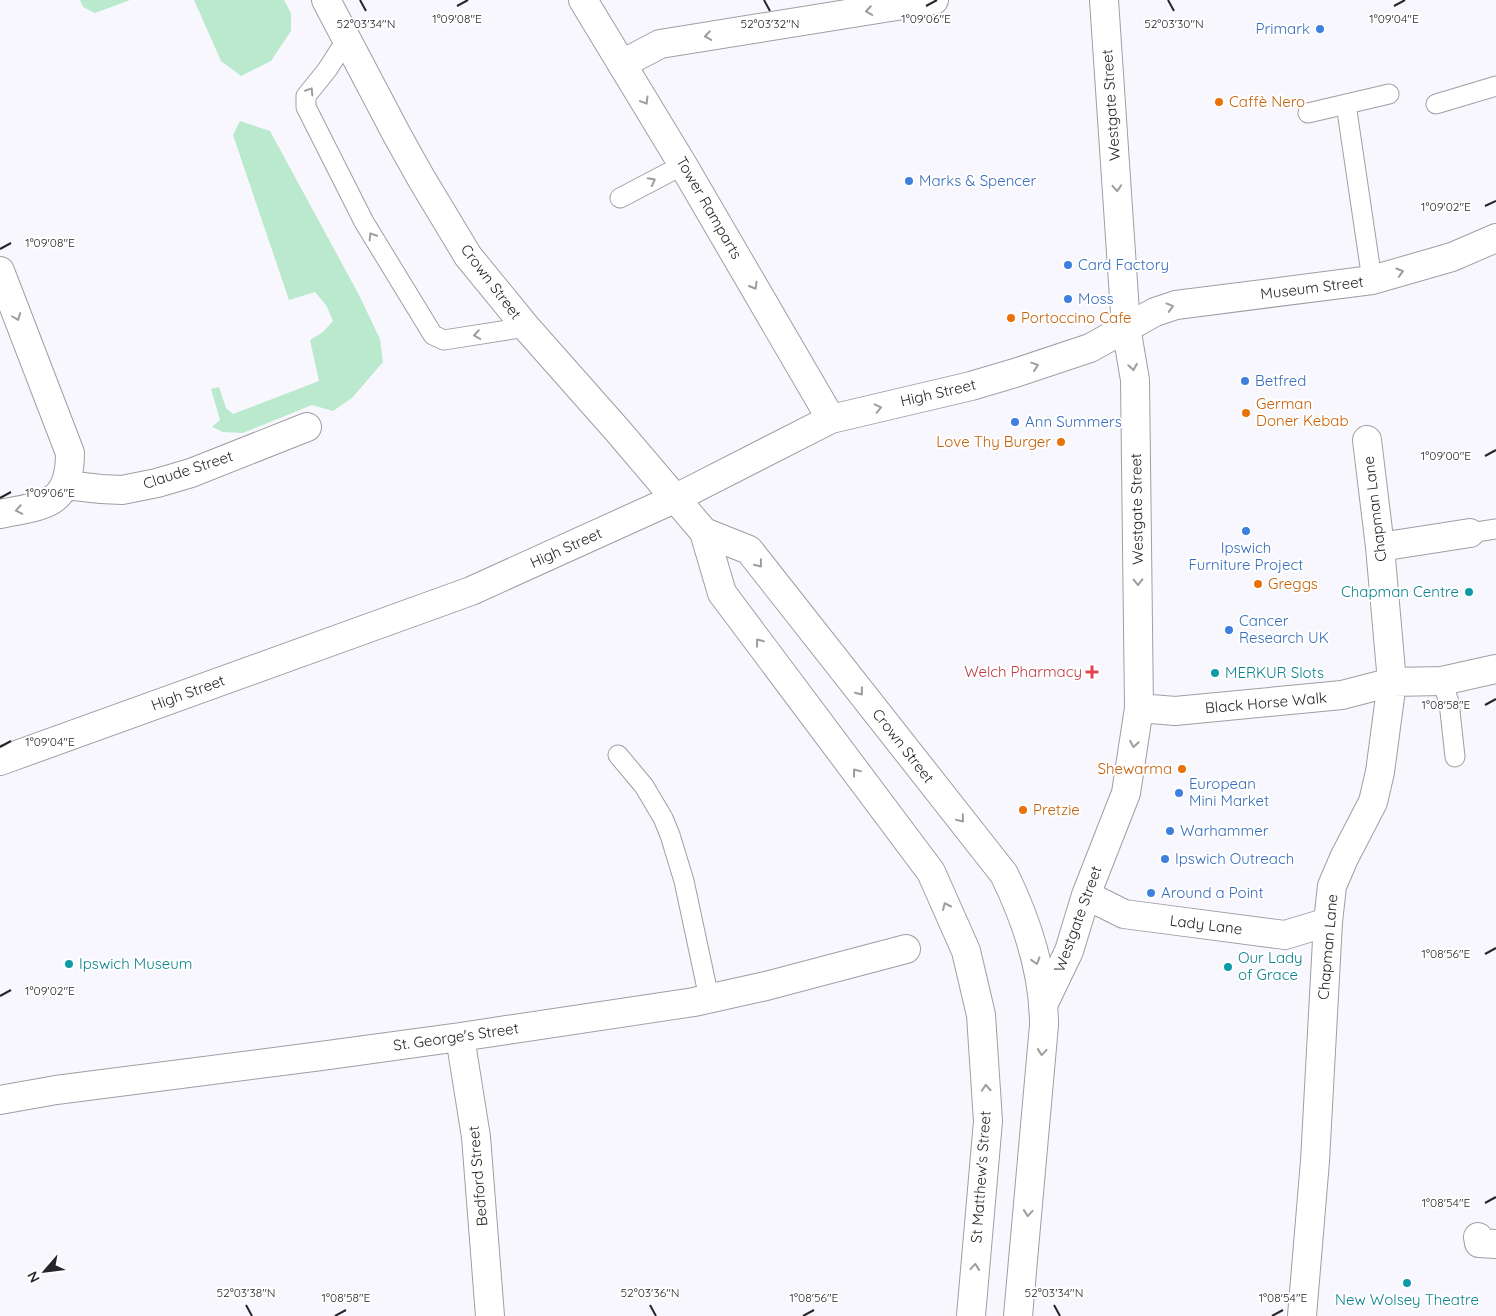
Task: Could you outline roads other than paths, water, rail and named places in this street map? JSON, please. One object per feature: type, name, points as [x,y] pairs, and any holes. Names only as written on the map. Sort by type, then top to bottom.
[{"type":"street","name":"Crown Street","points":[[326,0],[397,136],[468,256],[526,327],[704,532],[722,593],[928,866],[966,951]]},
{"type":"street","name":"Tower Ramparts","points":[[583,0],[683,164],[831,419]]},
{"type":"street","points":[[622,64],[660,44],[934,0]]},
{"type":"street","name":"Westgate Street","points":[[1044,1003],[1069,951],[1086,895],[1126,793],[1140,708],[1135,380],[1126,327],[1104,0]]},
{"type":"street","name":"Museum Street","points":[[1126,327],[1155,312],[1176,305],[1372,280],[1452,257],[1496,238]]},
{"type":"street","points":[[0,271],[70,453],[70,468],[65,485],[59,495],[44,505],[0,514]]},
{"type":"street","name":"High Street","points":[[0,761],[471,591],[674,498],[831,419],[971,386],[1015,373],[1090,348],[1126,327]]},
{"type":"street","name":"Claude Street","points":[[65,485],[122,490],[157,483],[190,473],[307,427]]},
{"type":"street","name":"Chapman Lane","points":[[1302,1316],[1315,1161],[1328,922],[1332,886],[1373,802],[1380,772],[1392,682],[1380,547],[1367,440]]},
{"type":"street","points":[[1380,547],[1483,531]]},
{"type":"street","name":"Crown Street","points":[[704,532],[749,550],[1004,874],[1019,904],[1039,968],[1044,1003]]},
{"type":"street","name":"Black Horse Walk","points":[[1140,708],[1175,711],[1342,696],[1392,682],[1442,681],[1496,669]]},
{"type":"street","name":"Lady Lane","points":[[1086,895],[1124,914],[1285,935],[1328,922]]},
{"type":"street","name":"St. George's Street","points":[[0,1100],[56,1090],[460,1037],[709,998],[766,986],[906,949]]},
{"type":"street","name":"St Matthew's Street","points":[[966,951],[981,1015],[988,1121],[971,1316]]},
{"type":"street","points":[[1018,1316],[1044,1025],[1044,1003]]},
{"type":"street","name":"Bedford Street","points":[[460,1037],[476,1137],[490,1316]]},
{"type":"lane","points":[[347,39],[327,70],[306,96],[306,107],[364,222],[433,335],[444,340],[526,327]]},
{"type":"lane","points":[[1436,104],[1496,86]]},
{"type":"lane","points":[[1308,113],[1388,94]]},
{"type":"lane","points":[[1346,104],[1372,280]]},
{"type":"lane","points":[[620,198],[683,164]]},
{"type":"lane","points":[[1442,681],[1449,702],[1455,757]]},
{"type":"lane","points":[[618,755],[644,786],[655,803],[670,834],[684,881],[709,998]]},
{"type":"place","name":"Primark","points":[[1320,29]]},
{"type":"place","name":"Caffè Nero","points":[[1219,102]]},
{"type":"place","name":"Marks & Spencer","points":[[909,181]]},
{"type":"place","name":"Card Factory","points":[[1068,265]]},
{"type":"place","name":"Moss","points":[[1068,299]]},
{"type":"place","name":"Portoccino Cafe","points":[[1011,318]]},
{"type":"place","name":"Betfred","points":[[1245,381]]},
{"type":"place","name":"German Doner Kebab","points":[[1246,413]]},
{"type":"place","name":"Ann Summers","points":[[1015,422]]},
{"type":"place","name":"Love Thy Burger","points":[[1061,442]]},
{"type":"place","name":"Ipswich Furniture Project","points":[[1246,531]]},
{"type":"place","name":"Greggs","points":[[1258,584]]},
{"type":"place","name":"Chapman Centre","points":[[1469,592]]},
{"type":"place","name":"Cancer Research UK","points":[[1229,630]]},
{"type":"place","name":"Welch Pharmacy","points":[[1092,672]]},
{"type":"place","name":"MERKUR Slots","points":[[1215,673]]},
{"type":"place","name":"Shewarma","points":[[1182,769]]},
{"type":"place","name":"European Mini Market","points":[[1179,793]]},
{"type":"place","name":"Pretzie","points":[[1023,810]]},
{"type":"place","name":"Warhammer","points":[[1170,831]]},
{"type":"place","name":"Ipswich Outreach","points":[[1165,859]]},
{"type":"place","name":"Around a Point","points":[[1151,893]]},
{"type":"place","name":"Ipswich Museum","points":[[69,964]]},
{"type":"place","name":"Our Lady of Grace","points":[[1228,967]]},
{"type":"place","name":"New Wolsey Theatre","points":[[1407,1283]]}]
